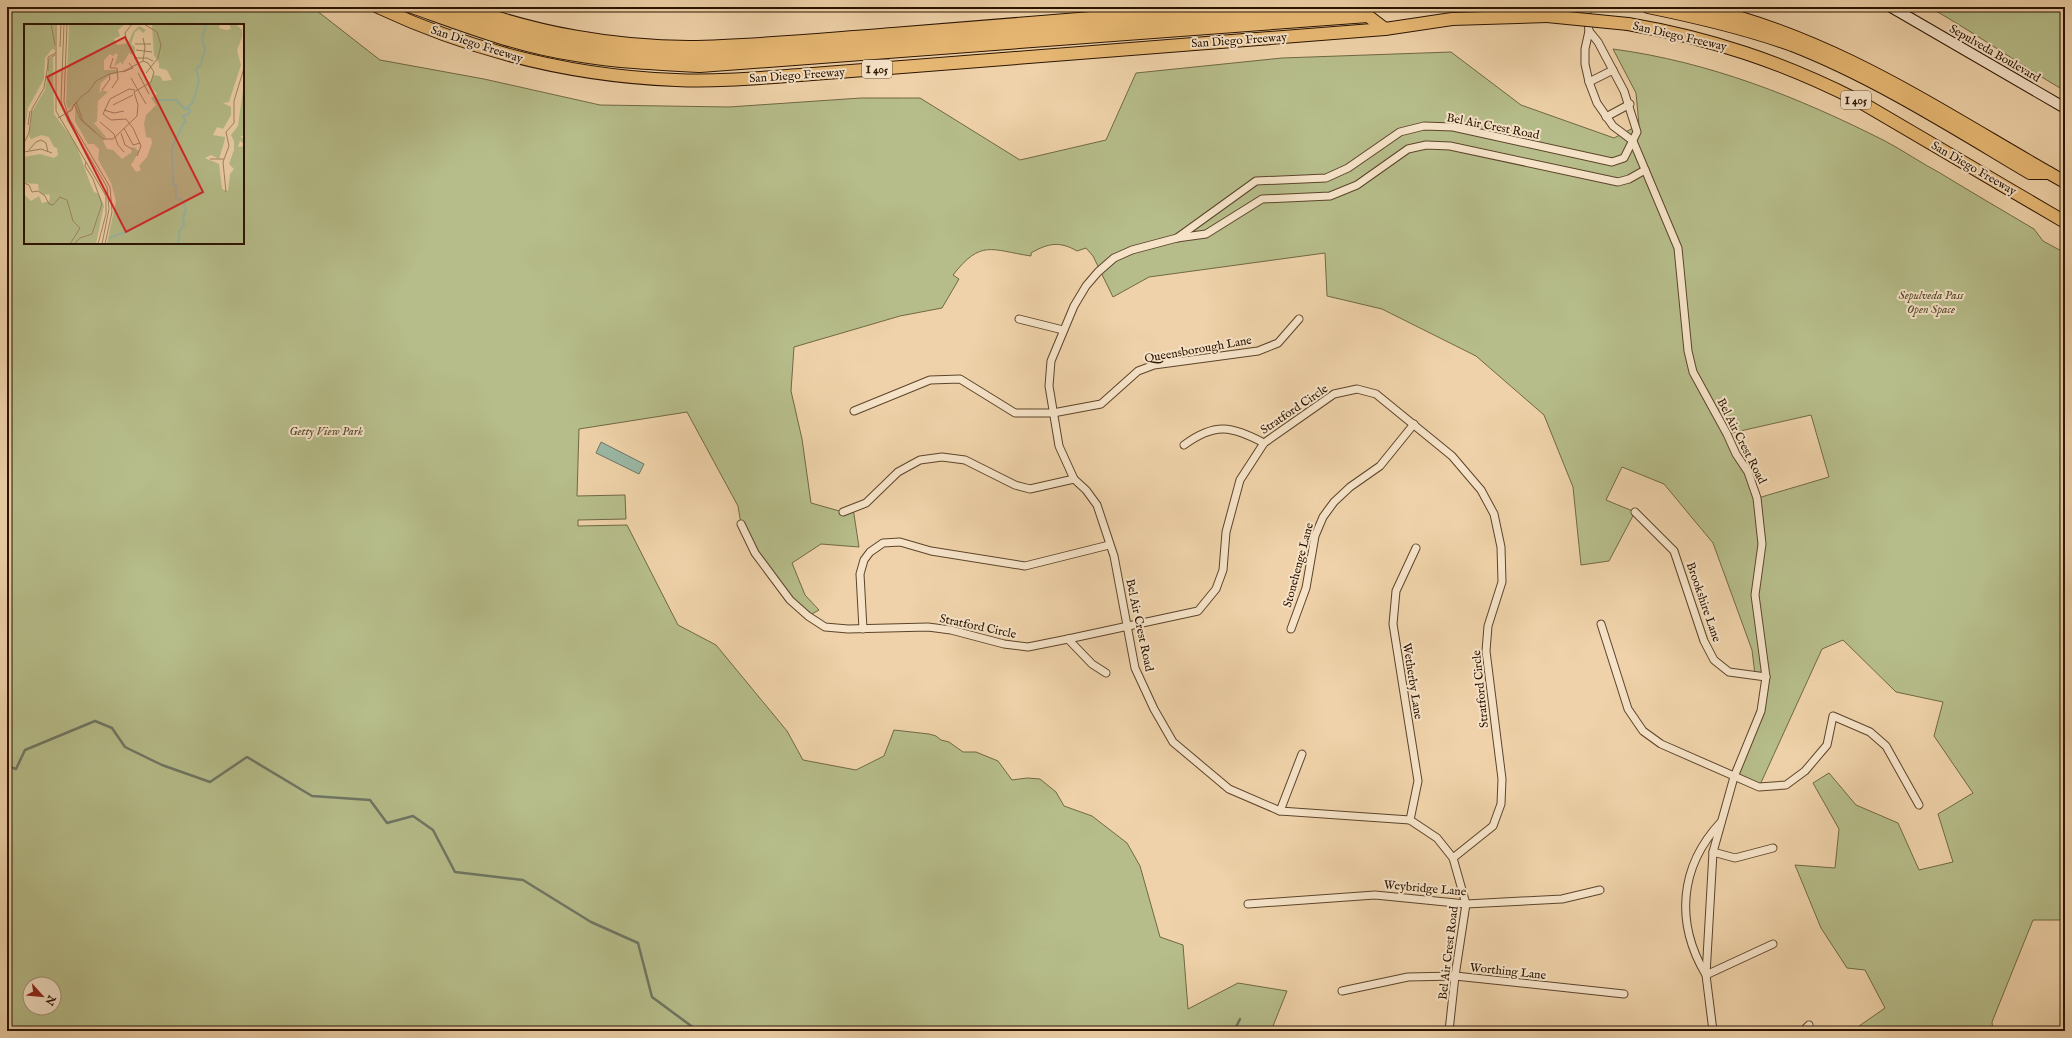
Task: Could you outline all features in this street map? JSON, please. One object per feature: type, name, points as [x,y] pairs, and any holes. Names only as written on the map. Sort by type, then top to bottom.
[{"type":"highway","name":"San Diego Freeway","points":[[378,7],[430,30],[524,60],[600,74],[676,80],[715,80],[800,75],[1385,29],[1452,19],[1547,16],[1628,24],[1663,30],[1718,43],[1822,82],[1863,103],[2065,222]]},
{"type":"highway","points":[[412,7],[480,32],[575,55],[648,64],[700,66],[1368,16],[1385,29]]},
{"type":"highway","points":[[440,7],[484,23],[545,39],[619,52],[671,56],[736,55],[1346,7]]},
{"type":"highway","points":[[466,7],[507,20],[578,37],[614,42],[688,47],[774,43],[1227,7]]},
{"type":"highway","points":[[1648,7],[1696,16],[1748,30],[1792,45],[1828,60],[1873,83],[2030,173],[2049,173]]},
{"type":"highway","points":[[1700,7],[1777,30],[1855,62],[1915,94],[2065,182]]},
{"type":"main road","name":"Sepulveda Boulevard","points":[[1891,7],[2065,108]]},
{"type":"street","name":"Bel Air Crest Road","points":[[1586,7],[1589,31],[1585,49],[1585,64],[1596,103],[1613,126],[1633,141],[1678,248],[1688,351],[1693,372],[1727,434],[1736,454],[1748,472],[1758,498],[1762,544],[1755,595],[1766,677],[1761,711],[1734,777],[1713,852],[1706,975],[1713,1031]]},
{"type":"street","name":"Bel Air Crest Road","points":[[1177,238],[1256,181],[1326,178],[1348,168],[1400,132],[1424,126],[1452,127],[1612,162],[1624,158],[1637,132],[1630,104],[1598,42],[1589,31]]},
{"type":"street","points":[[1589,82],[1613,70]]},
{"type":"street","points":[[1606,117],[1630,104]]},
{"type":"street","name":"Bel Air Crest Road","points":[[1449,1031],[1455,976],[1466,904],[1453,858],[1437,838],[1410,820],[1280,811],[1228,789],[1173,742],[1154,709],[1135,668],[1114,556],[1097,505],[1086,490],[1074,479],[1059,446],[1049,386],[1051,361],[1063,330],[1086,286],[1098,272],[1114,258],[1132,250],[1177,238],[1206,234],[1262,199],[1330,196],[1357,185],[1408,149],[1426,145],[1450,146],[1618,182],[1629,179],[1645,170]]},
{"type":"street","points":[[1020,319],[1063,330]]},
{"type":"street","name":"Queensborough Lane","points":[[854,411],[930,380],[960,379],[1015,412],[1053,413],[1101,404],[1138,371],[1154,365],[1258,351],[1278,343],[1299,319]]},
{"type":"street","name":"Stratford Circle","points":[[741,524],[755,553],[790,600],[808,616],[825,627],[863,629],[928,628],[951,630],[1004,644],[1028,647],[1128,627],[1198,611],[1216,589],[1223,570],[1226,532],[1240,480],[1264,443],[1334,394],[1357,389],[1376,394],[1452,456],[1481,490],[1494,514],[1502,547],[1502,582],[1488,626],[1486,651],[1502,779],[1501,804],[1492,826],[1453,858]]},
{"type":"street","name":"Stonehenge Lane","points":[[1291,629],[1306,588],[1315,536],[1323,517],[1334,502],[1350,487],[1380,466],[1414,424]]},
{"type":"street","points":[[1184,445],[1199,434],[1224,429],[1240,430],[1264,443]]},
{"type":"street","points":[[843,512],[866,503],[898,472],[920,460],[942,457],[965,460],[1014,485],[1030,490],[1074,479]]},
{"type":"street","name":"Brookshire Lane","points":[[1635,512],[1674,552],[1704,641],[1714,660],[1729,672],[1766,677]]},
{"type":"street","points":[[863,629],[860,574],[864,560],[870,552],[883,543],[891,542],[931,551],[1025,566],[1110,545]]},
{"type":"street","name":"Wetherby Lane","points":[[1410,820],[1418,781],[1393,624],[1396,591],[1416,548]]},
{"type":"street","points":[[1601,624],[1628,709],[1643,731],[1661,744],[1759,787],[1786,785],[1805,771],[1827,745],[1833,716],[1870,732],[1886,746],[1919,805]]},
{"type":"street","points":[[1068,639],[1092,664],[1106,673]]},
{"type":"street","points":[[1280,811],[1302,754]]},
{"type":"street","name":"Bel Air Crest Road","points":[[1706,975],[1699,963],[1689,937],[1686,923],[1686,895],[1692,868],[1698,855],[1713,831],[1722,821]]},
{"type":"street","points":[[1713,852],[1735,858],[1773,848]]},
{"type":"street","name":"Weybridge Lane","points":[[1248,904],[1375,895],[1466,904],[1562,899],[1600,890]]},
{"type":"street","points":[[1706,975],[1773,944]]},
{"type":"street","name":"Worthing Lane","points":[[1342,991],[1408,977],[1455,976],[1624,994]]},
{"type":"street","points":[[1804,1031],[1809,1025]]},
{"type":"green space","points":[[7,7],[312,7],[380,60],[484,79],[600,105],[729,107],[861,98],[920,98],[1020,160],[1106,140],[1136,73],[1282,58],[1451,52],[1521,105],[1614,138],[1639,125],[1636,93],[1613,49],[1649,55],[1719,72],[1753,83],[1819,110],[1899,149],[2034,229],[2043,241],[2065,253],[2065,920],[2033,920],[1992,1022],[1993,1031],[1852,1031],[1885,1008],[1865,970],[1847,968],[1821,928],[1795,865],[1835,868],[1839,829],[1813,783],[1829,773],[1856,805],[1898,823],[1919,870],[1953,862],[1938,814],[1973,793],[1934,736],[1943,702],[1896,692],[1843,640],[1822,649],[1759,787],[1734,777],[1761,711],[1766,677],[1755,675],[1752,650],[1713,543],[1664,484],[1622,467],[1606,500],[1635,512],[1609,561],[1581,565],[1573,487],[1544,415],[1476,356],[1382,309],[1327,296],[1325,253],[1149,277],[1113,297],[1093,256],[1086,248],[1077,251],[1065,246],[1054,244],[1043,247],[1031,253],[1031,256],[988,250],[971,256],[953,275],[959,279],[942,308],[900,316],[794,347],[791,391],[802,439],[811,503],[843,512],[853,508],[859,547],[821,544],[792,563],[805,595],[819,610],[808,616],[755,553],[741,524],[738,506],[687,412],[579,429],[577,496],[625,495],[626,519],[578,520],[578,526],[627,525],[678,625],[716,645],[787,731],[803,760],[856,770],[884,756],[894,730],[936,736],[941,740],[949,742],[963,752],[976,752],[998,761],[1012,780],[1027,778],[1040,779],[1056,792],[1064,806],[1092,816],[1127,843],[1140,866],[1160,937],[1183,945],[1188,1009],[1238,983],[1287,991],[1271,1031],[7,1031]],"holes":[[[1811,415],[1829,477],[1758,498],[1727,434]]]},
{"type":"green space","points":[[1929,7],[2056,7],[2065,15],[2065,91],[1963,27]]},
{"type":"shaded area","points":[[601,442],[644,464],[639,474],[596,453]]},
{"type":"waterway","points":[[7,766],[16,769],[25,750],[95,721],[112,728],[125,747],[162,765],[210,782],[247,757],[312,796],[370,800],[387,823],[413,816],[433,830],[455,872],[523,880],[591,922],[638,943],[652,997],[698,1031]]},
{"type":"waterway","points":[[1234,1031],[1240,1019]]},
{"type":"park label","name":"Sepulveda Pass Open Space","points":[[1931,302]]},
{"type":"park label","name":"Getty View Park","points":[[326,431]]}]
